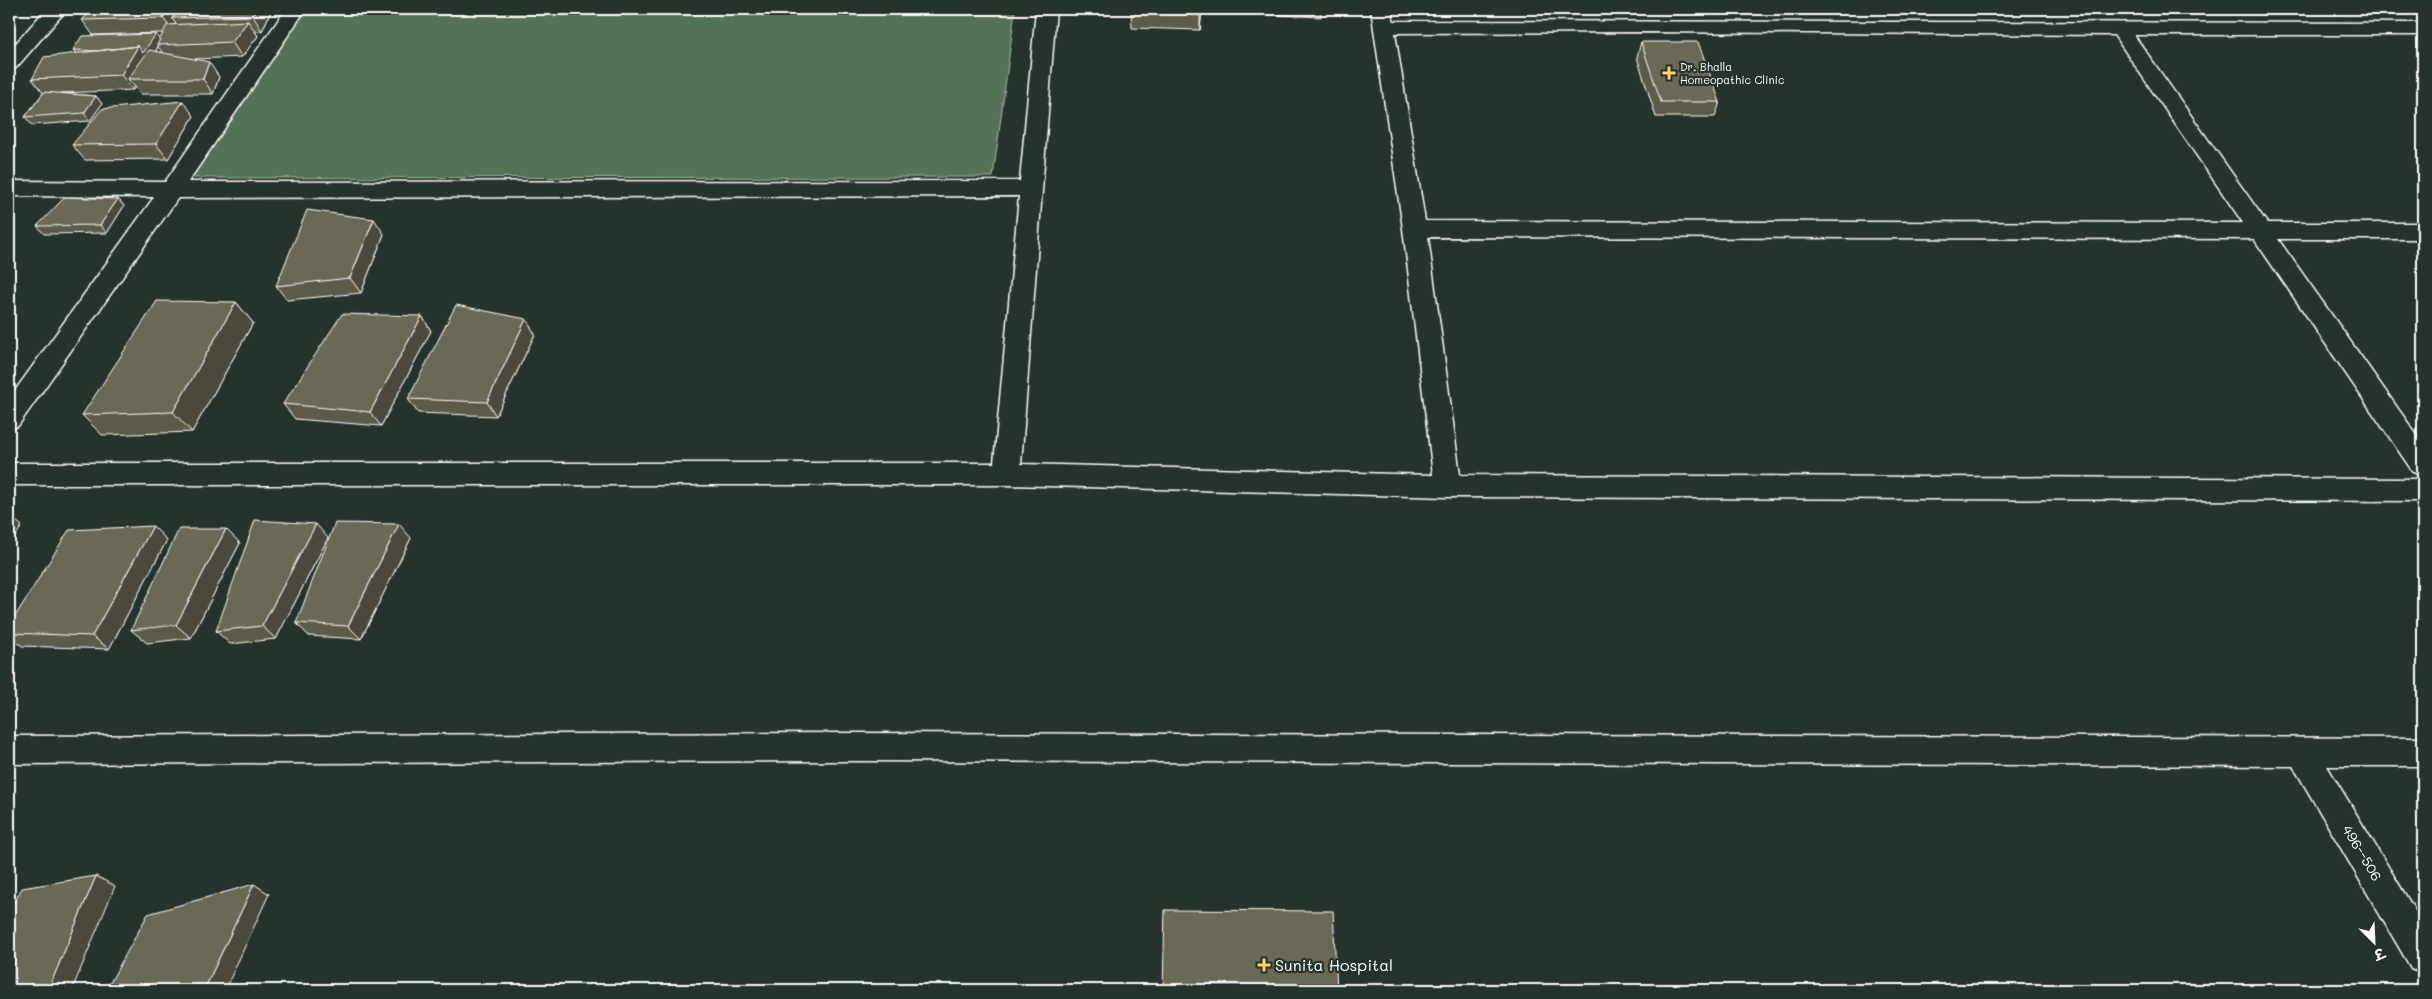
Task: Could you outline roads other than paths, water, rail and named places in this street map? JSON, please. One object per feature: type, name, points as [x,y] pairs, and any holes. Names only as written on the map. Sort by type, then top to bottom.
[{"type":"street","points":[[9,64],[57,9]]},
{"type":"street","points":[[9,418],[171,190],[296,9]]},
{"type":"street","points":[[1007,474],[1046,9]]},
{"type":"street","points":[[1448,486],[1415,230],[1382,18],[1613,17],[2121,30],[2423,29]]},
{"type":"street","points":[[2121,30],[2262,230],[2423,465]]},
{"type":"street","points":[[9,188],[171,190],[1030,188]]},
{"type":"street","points":[[1415,230],[2423,231]]},
{"type":"street","points":[[9,474],[1007,474],[1448,486],[2423,490]]},
{"type":"street","points":[[9,750],[875,747],[2423,752]]},
{"type":"street","name":"496--506","points":[[2301,751],[2423,956]]},
{"type":"place","name":"Dr. Bhalla Homeopathic Clinic","points":[[1669,73]]},
{"type":"place","name":"Sunita Hospital","points":[[1264,965]]}]
